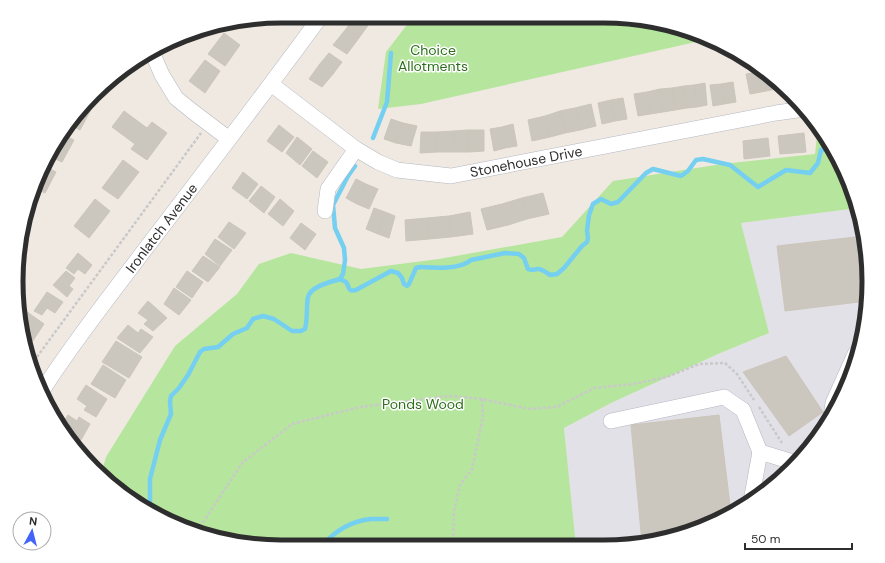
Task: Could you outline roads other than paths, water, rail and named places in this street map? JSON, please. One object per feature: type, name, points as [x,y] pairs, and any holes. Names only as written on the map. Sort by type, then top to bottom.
[{"type":"street","name":"Ironlatch Avenue","points":[[45,385],[55,370],[316,23]]},
{"type":"street","points":[[154,57],[162,75],[176,98],[229,139]]},
{"type":"street","name":"Stonehouse Drive","points":[[271,84],[356,149],[378,162],[397,170],[451,176],[797,110]]},
{"type":"street","points":[[325,211],[328,189],[356,149]]},
{"type":"street","points":[[611,421],[724,397],[743,410],[760,452],[753,492]]},
{"type":"street","points":[[760,452],[789,461]]},
{"type":"waterway","points":[[373,138],[387,102],[391,53]]},
{"type":"waterway","points":[[150,503],[150,479],[160,440],[171,414],[171,396],[188,375],[200,352],[204,349],[218,347],[233,334],[247,328],[253,319],[263,316],[274,319],[292,331],[301,331],[305,329],[306,325],[308,297],[313,290],[322,285],[340,279],[346,282],[350,290],[356,290],[391,271],[398,273],[404,284],[407,286],[416,268],[454,267],[471,260],[505,253],[519,254],[524,258],[528,269],[540,269],[550,275],[557,274],[587,242],[589,215],[593,204],[601,199],[611,204],[618,202],[646,173],[653,169],[681,176],[688,171],[696,160],[703,159],[730,165],[758,187],[786,170],[810,173],[818,163],[821,150],[823,149],[826,151]]},
{"type":"waterway","points":[[340,279],[343,274],[345,260],[344,248],[335,228],[333,205],[355,166]]},
{"type":"waterway","points":[[328,540],[338,531],[351,524],[371,519],[387,519]]},
{"type":"park label","name":"Choice Allotments","points":[[433,58]]},
{"type":"park label","name":"Ponds Wood","points":[[423,404]]}]
